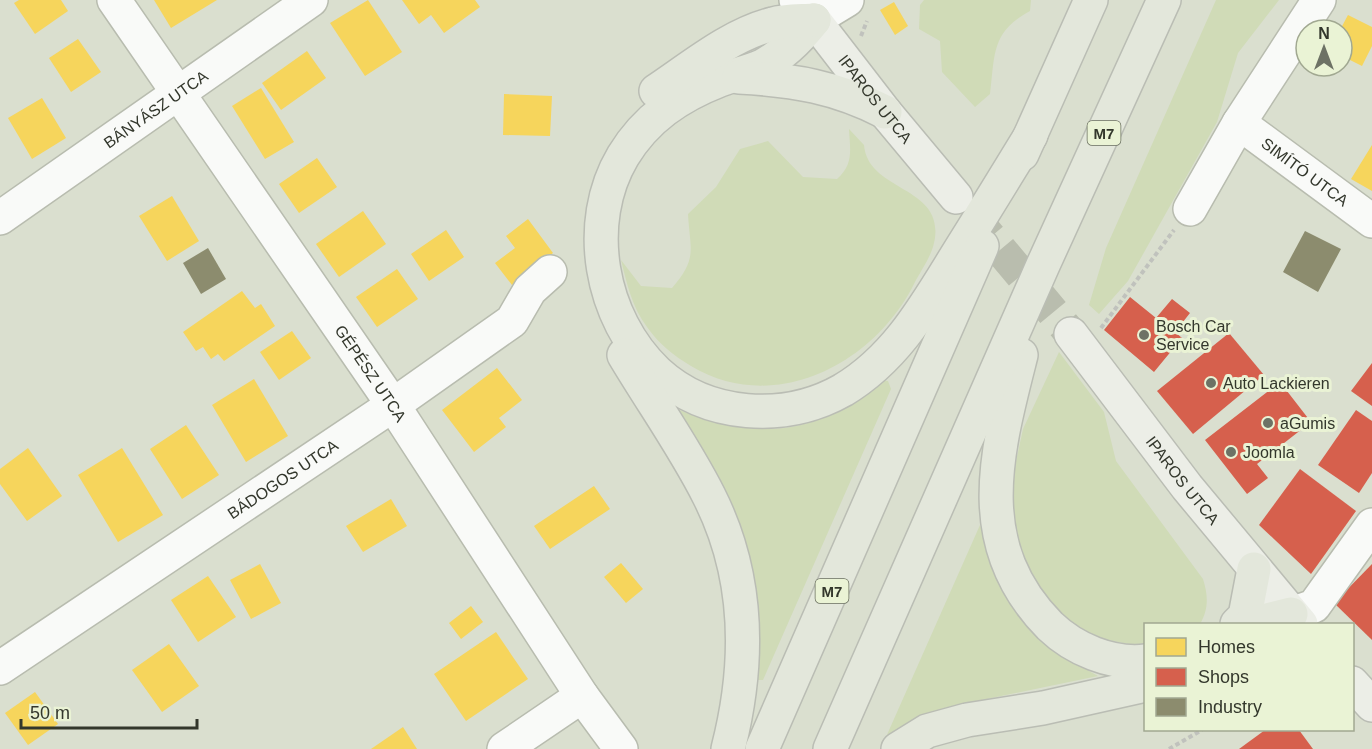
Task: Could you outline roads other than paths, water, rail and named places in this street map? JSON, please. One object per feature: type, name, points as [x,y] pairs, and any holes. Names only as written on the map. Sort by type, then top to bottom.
[{"type":"highway","points":[[740,38],[754,15],[757,0]]},
{"type":"highway","name":"M7","points":[[762,749],[1091,0]]},
{"type":"highway","name":"M7","points":[[830,749],[1043,266],[1164,0]]},
{"type":"highway","points":[[728,749],[739,708],[745,655],[739,587],[728,540],[709,496],[611,333],[591,293],[584,251],[584,231],[591,182],[606,143],[618,124],[645,98],[714,52],[740,38],[805,10]]},
{"type":"highway","points":[[805,10],[791,47],[761,66],[689,94],[657,115],[633,141],[618,167],[606,198],[601,255],[608,286],[621,319],[637,347],[657,372],[683,391],[712,404],[743,411],[776,412],[810,405],[842,390],[877,367],[899,344],[926,306],[1031,135]]},
{"type":"highway","points":[[731,77],[817,86],[838,91],[885,112]]},
{"type":"highway","points":[[1043,266],[999,439],[996,511],[1000,545],[1012,574],[1034,609],[1065,640],[1099,656],[1144,661]]},
{"type":"highway","points":[[1238,623],[1245,616],[1254,569]]},
{"type":"highway","points":[[1265,623],[1292,621]]},
{"type":"highway","points":[[898,749],[927,731],[967,720],[1043,708],[1144,685]]},
{"type":"main road","name":"IPAROS UTCA","points":[[805,10],[885,112],[956,197]]},
{"type":"main road","name":"IPAROS UTCA","points":[[1085,332],[1186,487],[1254,569],[1292,621]]},
{"type":"main road","points":[[1354,684],[1372,705]]},
{"type":"street","name":"GÉPÉSZ UTCA","points":[[114,0],[393,405],[582,696],[621,749]]},
{"type":"street","name":"BÁNYÁSZ UTCA","points":[[0,218],[311,0]]},
{"type":"street","points":[[805,10],[847,0]]},
{"type":"street","points":[[1190,208],[1239,123],[1319,0]]},
{"type":"street","name":"SIMÍTÓ UTCA","points":[[1239,123],[1372,221]]},
{"type":"street","name":"BÁDOGOS UTCA","points":[[0,668],[393,405],[512,321],[530,290],[550,272]]},
{"type":"street","points":[[1292,621],[1314,606],[1372,525]]},
{"type":"street","points":[[504,749],[582,696]]},
{"type":"tunnel","points":[[969,212],[1071,334]]},
{"type":"place","name":"Bosch Car Service","points":[[1144,335]]},
{"type":"place","name":"Auto Lackieren","points":[[1211,383]]},
{"type":"place","name":"aGumis","points":[[1268,423]]},
{"type":"place","name":"Joomla","points":[[1231,452]]}]
